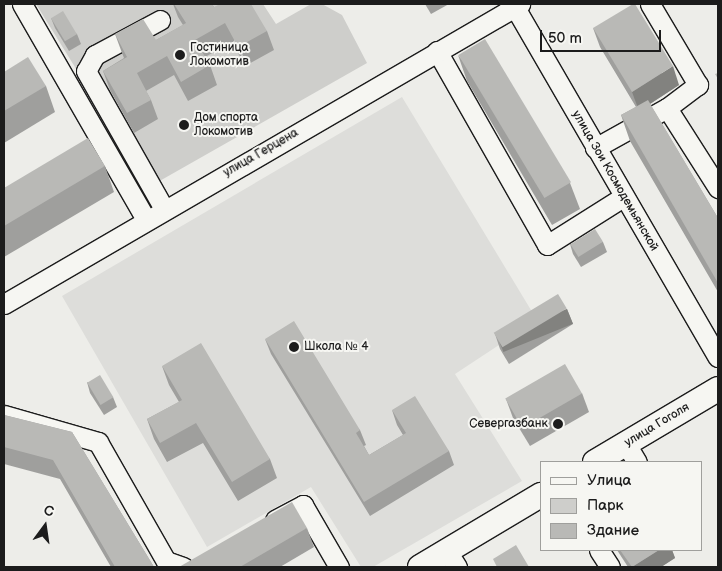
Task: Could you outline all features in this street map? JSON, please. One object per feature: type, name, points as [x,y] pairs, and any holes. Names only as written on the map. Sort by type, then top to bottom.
[{"type":"main road","name":"улица Гоголя","points":[[599,461],[632,453],[718,389]]},
{"type":"main road","points":[[420,567],[452,559],[540,496]]},
{"type":"street","points":[[22,4],[146,220]]},
{"type":"street","points":[[595,148],[667,108],[698,85],[650,4]]},
{"type":"street","name":"улица Герцена","points":[[4,304],[516,5]]},
{"type":"street","name":"улица Зои Космодемьянской","points":[[516,5],[595,148],[718,357]]},
{"type":"street","points":[[160,20],[95,55],[86,72],[164,209]]},
{"type":"street","points":[[437,51],[547,245],[624,197]]},
{"type":"street","points":[[667,108],[718,188]]},
{"type":"street","points":[[4,415],[98,442],[166,561],[184,567],[202,558]]},
{"type":"street","points":[[261,528],[303,505],[339,567]]},
{"type":"street","points":[[600,551],[610,567]]},
{"type":"shaded area","name":"Школа № 4","points":[[402,97],[537,320],[455,374],[522,481],[373,567],[361,567],[311,487],[207,547],[62,296]]},
{"type":"green space","name":"Дом спорта Локомотив","points":[[36,4],[263,4],[276,24],[311,4],[322,4],[342,15],[367,63],[149,187]]},
{"type":"building","points":[[174,4],[212,4],[214,7],[220,4],[251,4],[267,31],[238,47],[225,23],[195,40],[210,65],[181,82],[167,56],[137,73],[151,100],[127,113],[103,71],[127,57],[115,34],[143,19],[156,40],[186,23]]},
{"type":"building","points":[[635,4],[673,66],[632,92],[593,28]]},
{"type":"building","points":[[63,11],[77,34],[65,41],[51,18]]},
{"type":"building","points":[[485,39],[571,182],[544,198],[458,55]]},
{"type":"building","points":[[28,57],[46,86],[4,111],[4,72]]},
{"type":"building","points":[[648,100],[718,218],[718,283],[621,115]]},
{"type":"building","points":[[88,138],[105,166],[4,226],[4,188]]},
{"type":"building","points":[[595,229],[603,242],[578,257],[570,244]]},
{"type":"building","points":[[558,294],[567,309],[502,347],[494,333]]},
{"type":"building","points":[[294,321],[360,430],[356,433],[369,455],[406,433],[392,410],[415,396],[449,451],[364,502],[265,339]]},
{"type":"building","points":[[201,343],[270,459],[232,482],[196,423],[160,443],[147,419],[182,400],[162,366]]},
{"type":"building","points":[[565,364],[582,393],[522,428],[505,399]]},
{"type":"building","points":[[100,375],[113,397],[101,405],[87,383]]},
{"type":"building","points":[[4,415],[72,432],[154,567],[115,567],[53,460],[4,447]]},
{"type":"building","points":[[292,502],[307,528],[240,567],[179,567]]},
{"type":"building","points":[[516,545],[529,567],[497,567],[493,559]]},
{"type":"building","points":[[621,551],[657,551],[632,567]]},
{"type":"place","name":"Гостиница Локомотив","points":[[180,55]]},
{"type":"place","name":"Дом спорта Локомотив","points":[[184,125]]},
{"type":"place","name":"Школа № 4","points":[[294,347]]},
{"type":"place","name":"Севергазбанк","points":[[558,424]]}]
